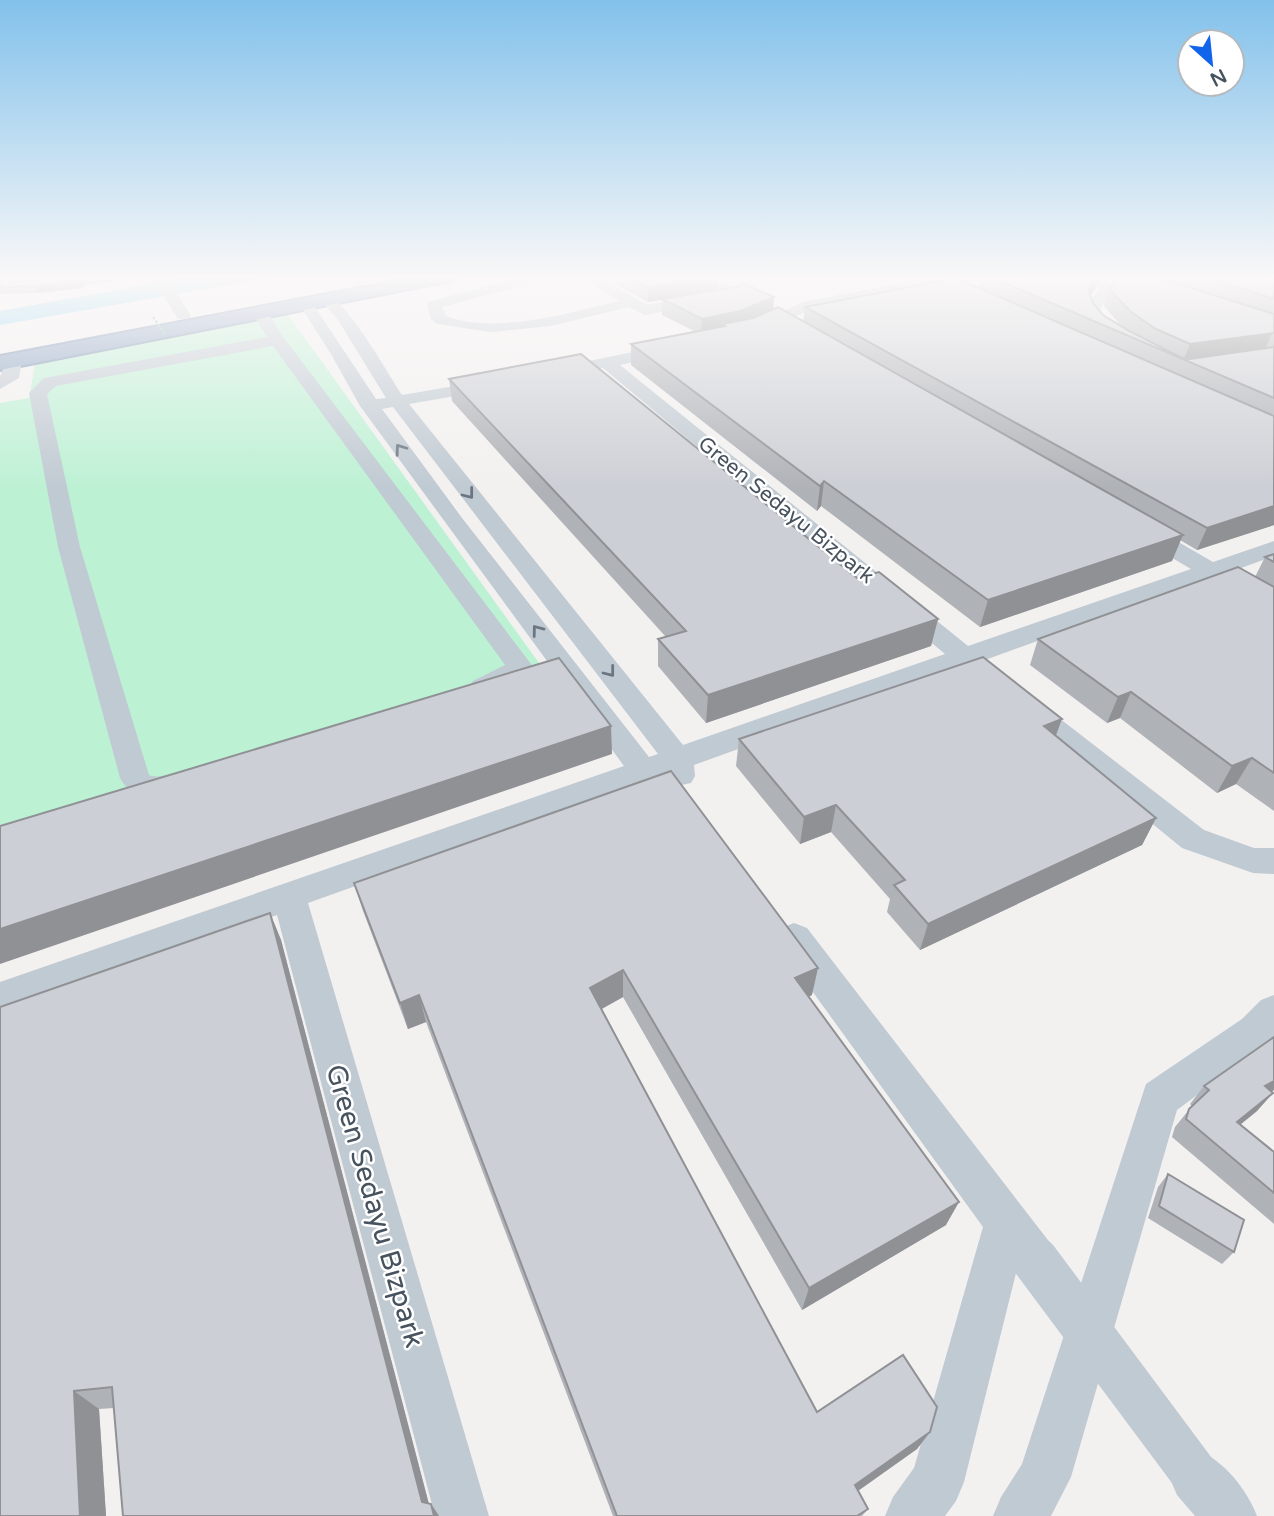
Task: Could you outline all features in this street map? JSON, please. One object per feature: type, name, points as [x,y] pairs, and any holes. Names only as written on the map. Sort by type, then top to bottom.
[{"type":"highway","points":[[3,371],[70,347]]},
{"type":"highway","points":[[3,371],[111,347]]},
{"type":"street","points":[[205,774],[155,788],[142,787],[135,778],[69,547],[38,393],[50,382],[241,347]]},
{"type":"street","points":[[282,347],[521,668],[496,683],[456,695]]},
{"type":"street","points":[[337,347],[369,407],[644,771],[685,784],[964,657],[1274,548]]},
{"type":"street","points":[[362,347],[397,401],[685,784]]},
{"type":"street","points":[[541,375],[681,347]]},
{"type":"street","name":"Green Sedayu Bizpark","points":[[607,363],[1002,688],[1193,839],[1253,860],[1274,861]]},
{"type":"street","points":[[369,407],[502,382]]},
{"type":"street","points":[[1127,522],[1274,607]]},
{"type":"street","points":[[0,998],[644,771]]},
{"type":"street","name":"Green Sedayu Bizpark","points":[[289,896],[462,1516]]},
{"type":"street","points":[[772,908],[1196,1476],[1230,1516]]},
{"type":"street","points":[[1020,1516],[1044,1477],[1160,1098],[1256,1031],[1274,1012]]},
{"type":"street","points":[[912,1516],[937,1482],[1021,1241]]},
{"type":"green space","points":[[118,347],[311,347],[552,681],[0,846],[0,403],[29,398],[35,364]]},
{"type":"building","points":[[635,347],[849,347],[1183,535],[988,600],[824,481],[820,486]]},
{"type":"building","points":[[877,347],[1114,347],[1274,416],[1274,506],[1207,528]]},
{"type":"building","points":[[1154,347],[1190,359],[1274,347],[1274,398]]},
{"type":"building","points":[[581,354],[857,578],[879,572],[938,619],[708,695],[658,639],[686,631],[449,379]]},
{"type":"building","points":[[1274,554],[1274,562],[1265,557]]},
{"type":"building","points":[[1238,567],[1274,587],[1274,773],[1252,758],[1232,766],[1131,692],[1118,697],[1038,639]]},
{"type":"building","points":[[983,657],[1062,719],[1044,726],[1156,818],[928,924],[894,885],[905,880],[836,805],[804,817],[739,739]]},
{"type":"building","points":[[559,658],[611,726],[0,929],[0,826]]},
{"type":"building","points":[[671,771],[818,968],[795,978],[959,1202],[809,1288],[623,970],[590,988],[817,1412],[903,1355],[937,1407],[930,1432],[855,1485],[868,1509],[857,1516],[617,1516],[419,995],[400,1003],[354,883]]},
{"type":"building","points":[[270,913],[422,1502],[431,1504],[434,1516],[123,1516],[112,1387],[74,1391],[80,1516],[0,1516],[0,1007]]},
{"type":"building","points":[[1274,1037],[1274,1081],[1265,1086],[1273,1093],[1237,1122],[1274,1152],[1274,1193],[1186,1119],[1189,1109],[1209,1090],[1204,1086]]},
{"type":"building","points":[[1168,1174],[1244,1220],[1234,1252],[1159,1206]]}]
